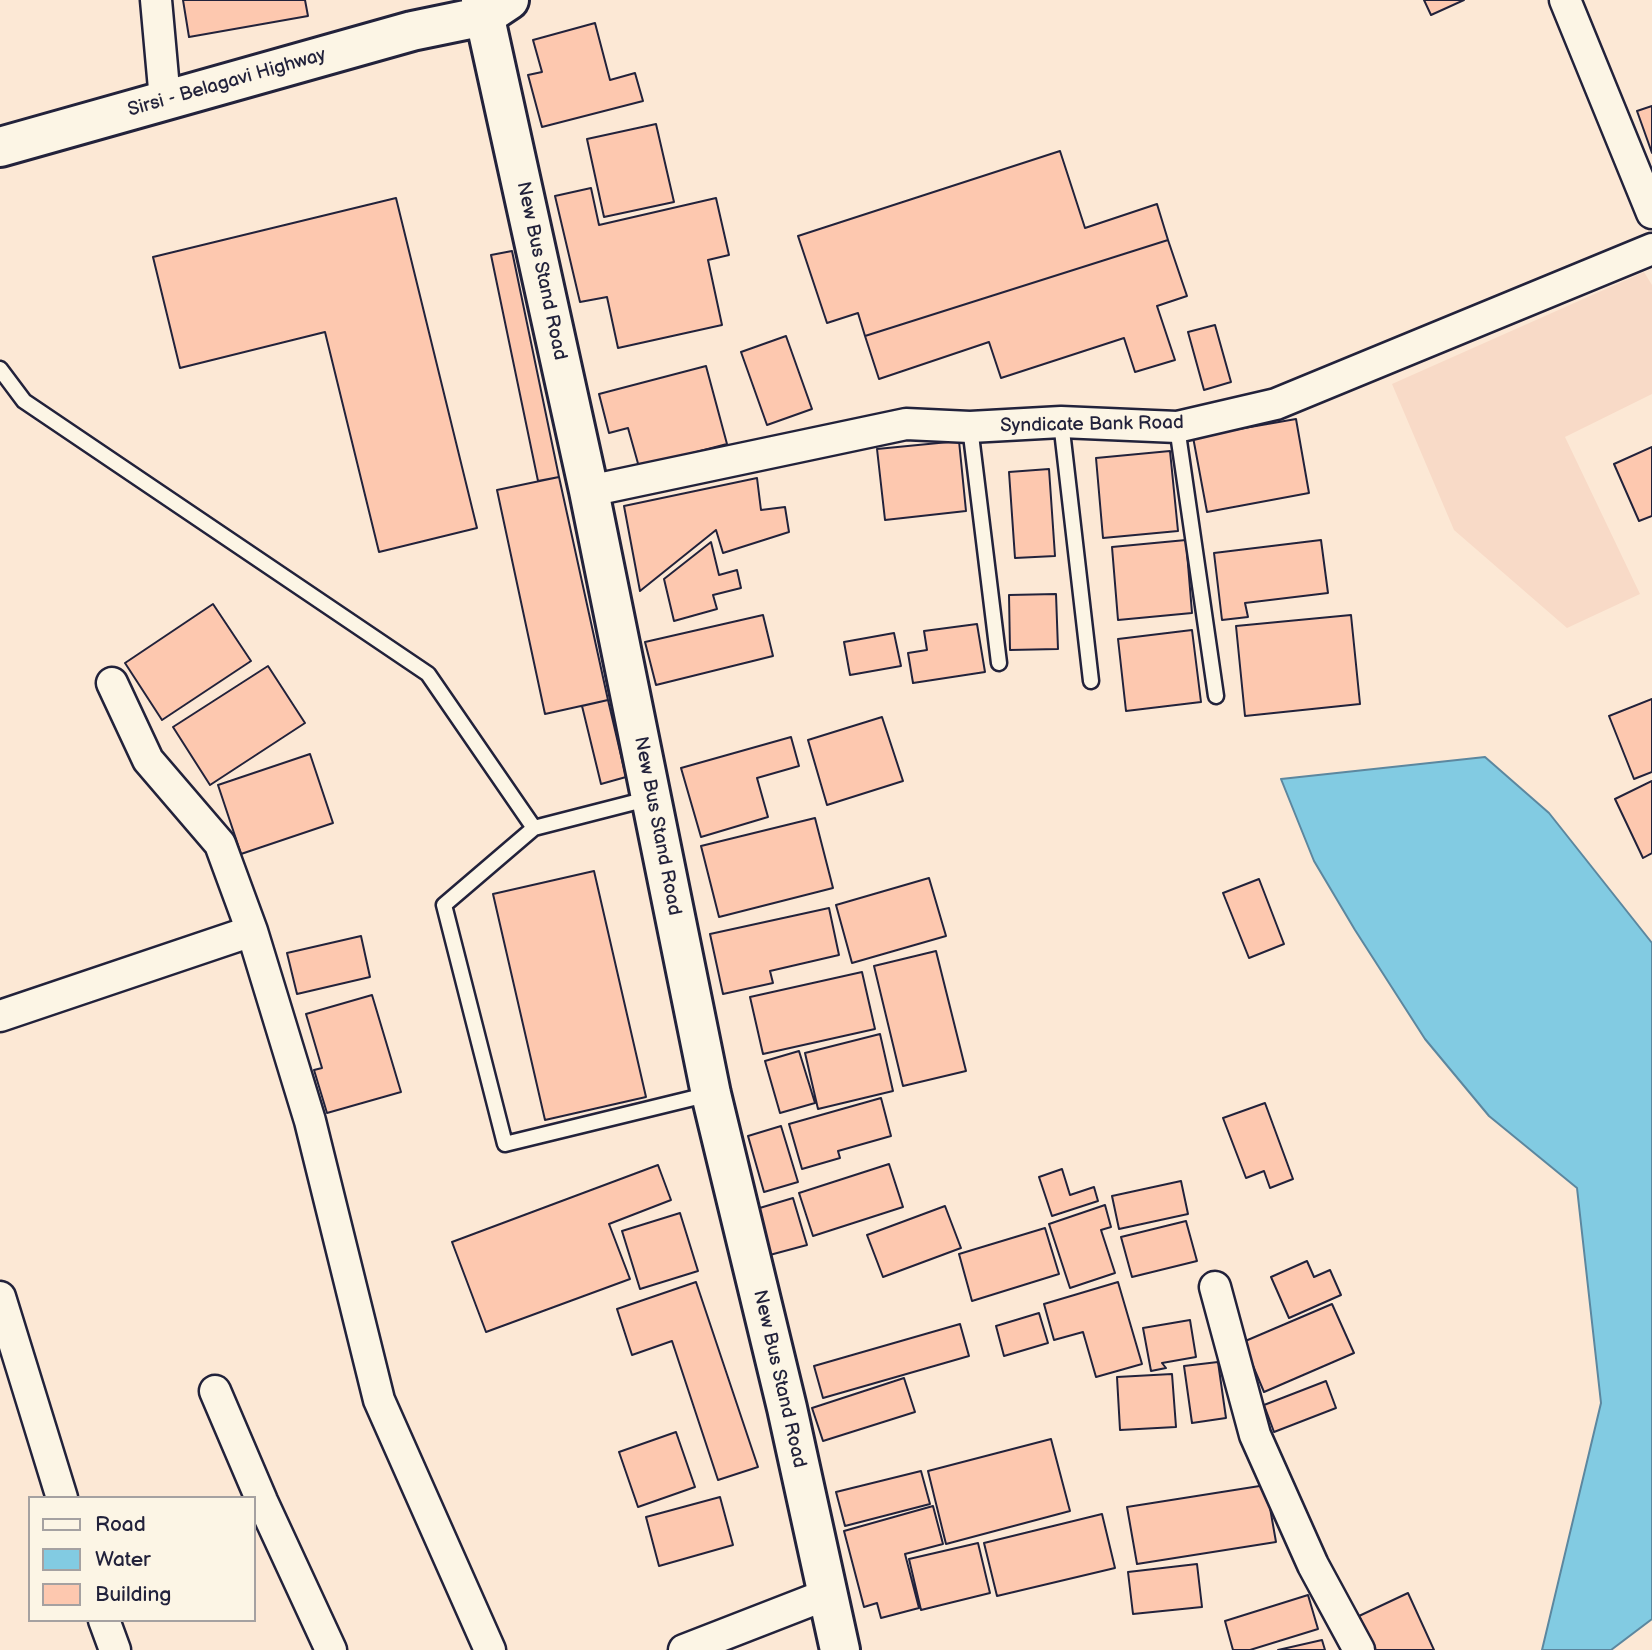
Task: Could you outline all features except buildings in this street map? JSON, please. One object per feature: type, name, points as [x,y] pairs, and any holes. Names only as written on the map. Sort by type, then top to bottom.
[{"type":"main road","points":[[412,31],[442,0]]},
{"type":"main road","name":"Sirsi - Belagavi Highway","points":[[0,147],[412,31],[492,5]]},
{"type":"main road","name":"New Bus Stand Road","points":[[492,5],[711,1094],[787,1408],[839,1650]]},
{"type":"street","points":[[156,0],[165,100]]},
{"type":"street","points":[[1565,0],[1652,213]]},
{"type":"street","name":"Syndicate Bank Road","points":[[589,491],[905,425],[970,427],[1060,422],[1177,427],[1276,404],[1652,249]]},
{"type":"street","points":[[112,683],[148,760],[220,844],[252,931],[310,1121],[379,1400],[490,1650]]},
{"type":"street","points":[[0,1016],[252,931]]},
{"type":"street","points":[[1215,1287],[1255,1435],[1313,1565],[1359,1650]]},
{"type":"street","points":[[0,1297],[61,1496]]},
{"type":"street","points":[[215,1391],[331,1650]]},
{"type":"street","points":[[684,1650],[828,1594]]},
{"type":"street","points":[[105,1622],[115,1650]]},
{"type":"lane","points":[[0,369],[24,401],[428,674],[534,828]]},
{"type":"lane","points":[[1060,422],[1091,681]]},
{"type":"lane","points":[[970,427],[999,663]]},
{"type":"lane","points":[[1177,427],[1216,696]]},
{"type":"lane","points":[[652,798],[534,828],[444,905],[505,1144],[711,1094]]},
{"type":"shaded area","points":[[1644,272],[1652,285],[1652,394],[1565,437],[1640,594],[1567,628],[1454,530],[1392,384]]},
{"type":"water","points":[[1485,757],[1549,813],[1652,943],[1652,1619],[1611,1650],[1542,1650],[1601,1403],[1577,1188],[1489,1116],[1425,1039],[1314,861],[1281,779]]}]
